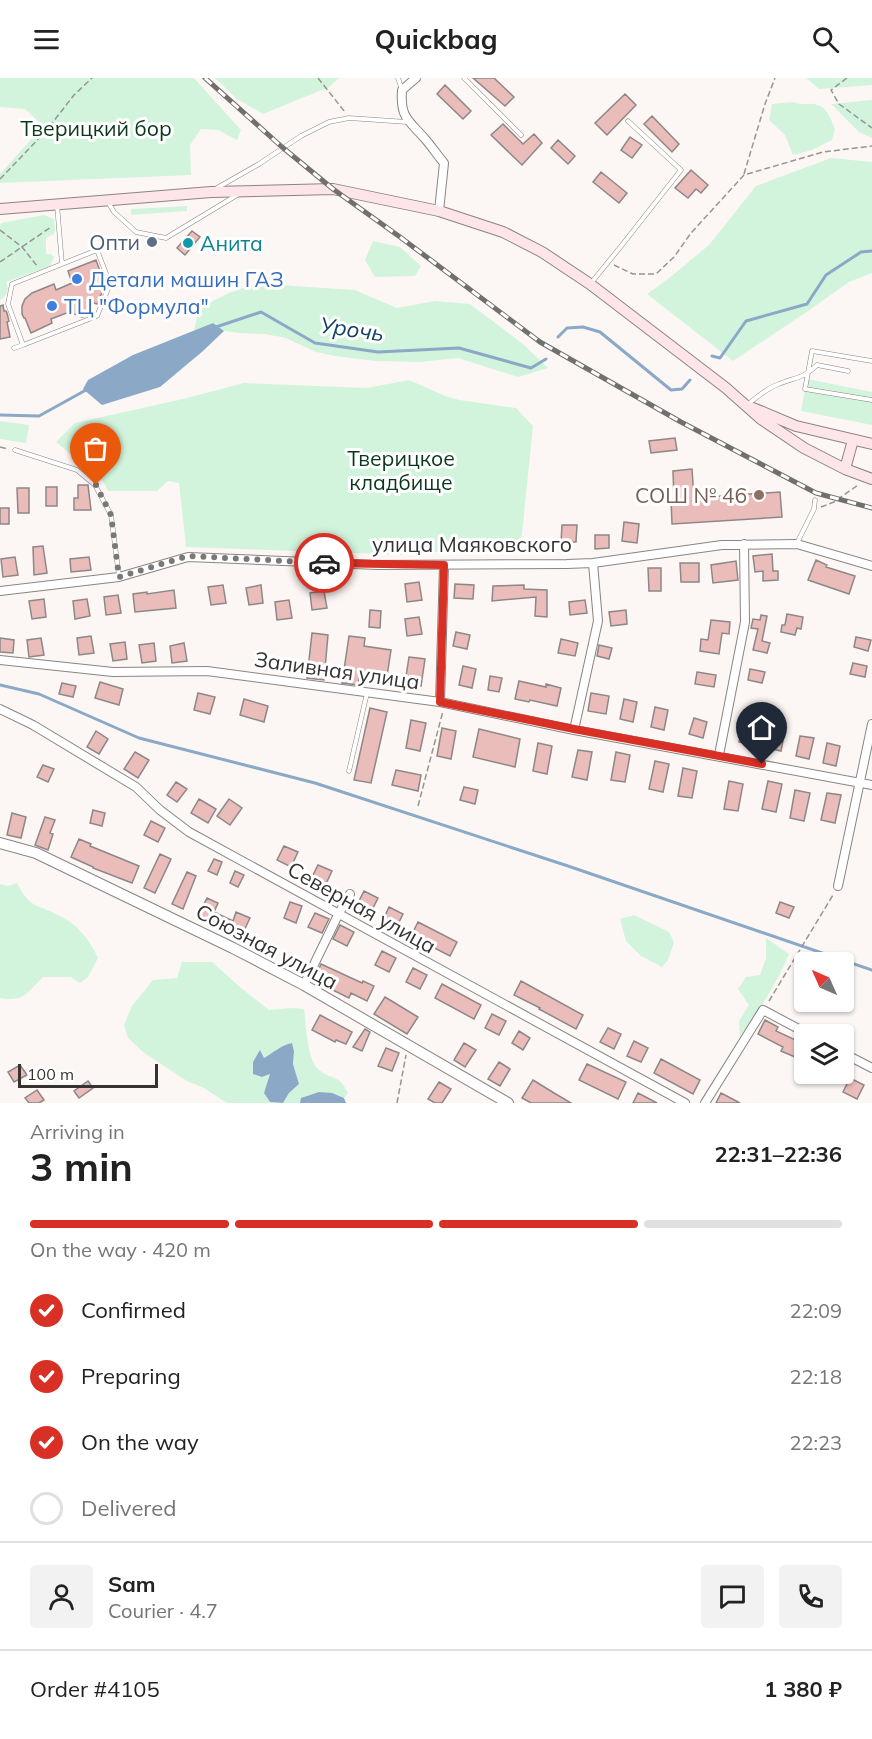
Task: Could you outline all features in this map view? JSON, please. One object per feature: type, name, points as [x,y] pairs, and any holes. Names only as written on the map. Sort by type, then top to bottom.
[{"type":"main road","points":[[0,209],[244,190],[333,189],[439,211],[503,232],[542,252],[590,284],[747,405],[761,419],[804,448],[845,469],[872,479]]},
{"type":"main road","points":[[747,405],[796,426],[872,444]]},
{"type":"main road","points":[[845,469],[853,440]]},
{"type":"street","points":[[416,78],[402,90],[401,105],[407,122],[444,163],[439,211]]},
{"type":"street","name":"улица Маяковского","points":[[0,591],[119,577],[188,556],[367,565],[593,563],[722,544],[797,544],[872,566]]},
{"type":"street","points":[[718,755],[745,622],[744,544]]},
{"type":"street","points":[[574,729],[598,621],[593,563]]},
{"type":"street","points":[[443,703],[444,565]]},
{"type":"street","name":"Заливная улица","points":[[0,660],[113,672],[207,671],[367,692],[443,703],[872,785]]},
{"type":"street","name":"Северная улица","points":[[0,709],[33,725],[136,787],[160,810],[189,832],[685,1103]]},
{"type":"street","points":[[838,886],[872,724]]},
{"type":"street","name":"Союзная улица","points":[[0,843],[36,853],[233,948],[304,985],[508,1103]]},
{"type":"street","points":[[304,985],[350,894]]},
{"type":"street","points":[[705,1103],[764,1010],[794,1026]]},
{"type":"street","points":[[854,1059],[872,1068]]},
{"type":"lane","points":[[398,78],[402,90]]},
{"type":"lane","points":[[464,78],[521,135]]},
{"type":"lane","points":[[211,192],[301,136],[329,122],[349,118],[407,122]]},
{"type":"lane","points":[[590,284],[681,170],[628,121]]},
{"type":"lane","points":[[106,199],[114,212],[136,232],[166,238],[244,190]]},
{"type":"lane","points":[[57,204],[62,264]]},
{"type":"lane","points":[[14,348],[23,345],[98,316],[110,284],[97,250],[12,284],[8,304],[23,345]]},
{"type":"lane","points":[[872,361],[812,351],[805,389],[872,400]]},
{"type":"lane","points":[[747,405],[778,384],[808,374],[817,365],[848,371]]},
{"type":"lane","points":[[15,450],[77,470],[96,485],[111,515],[119,577]]},
{"type":"lane","points":[[797,544],[816,500]]},
{"type":"lane","points":[[349,771],[367,692]]},
{"type":"path","points":[[0,180],[39,139],[74,95],[92,78]]},
{"type":"path","points":[[318,78],[349,118]]},
{"type":"path","points":[[608,262],[633,274],[656,274],[674,257],[691,233],[744,175],[775,78]]},
{"type":"path","points":[[847,78],[831,90],[839,104],[872,128]]},
{"type":"path","points":[[744,175],[823,152],[872,146]]},
{"type":"path","points":[[0,262],[58,222]]},
{"type":"path","points":[[0,230],[22,247],[43,272]]},
{"type":"path","points":[[0,447],[15,450]]},
{"type":"path","points":[[814,509],[834,502],[858,484]]},
{"type":"path","points":[[418,806],[443,703]]},
{"type":"path","points":[[764,1010],[838,886]]},
{"type":"path","points":[[397,1103],[407,1046]]},
{"type":"green space","name":"Тверицкий бор","points":[[0,78],[194,78],[241,130],[237,140],[218,130],[201,129],[190,145],[191,175],[0,183],[0,174],[43,126],[25,109],[0,107]]},
{"type":"green space","name":"Тверицкий бор","points":[[215,78],[339,78],[329,87],[263,114],[237,99]]},
{"type":"green space","points":[[806,78],[872,78],[872,85],[819,89]]},
{"type":"green space","points":[[872,100],[872,138],[859,132],[831,104]]},
{"type":"green space","points":[[794,102],[818,105],[825,109],[835,129],[832,140],[812,150],[793,155],[785,135],[769,120],[772,104]]},
{"type":"green space","points":[[831,158],[872,162],[872,273],[849,282],[733,361],[647,294],[709,245],[756,186]]},
{"type":"green space","points":[[187,206],[187,211],[131,215],[131,209]]},
{"type":"green space","points":[[44,215],[54,219],[54,234],[46,238],[46,254],[54,257],[50,266],[6,282],[7,292],[0,300],[1,223]]},
{"type":"green space","points":[[373,241],[400,247],[421,266],[415,276],[375,277],[365,260]]},
{"type":"green space","points":[[260,282],[355,290],[397,308],[435,301],[470,304],[524,345],[548,368],[518,377],[458,358],[420,362],[375,361],[335,356],[316,352],[286,338],[224,331],[213,323],[194,331],[199,308],[229,293]]},
{"type":"green space","points":[[807,379],[872,392],[872,425],[801,411]]},
{"type":"green space","name":"Тверицкое кладбище","points":[[409,380],[459,400],[516,408],[533,426],[521,543],[407,555],[186,547],[179,483],[168,481],[157,491],[108,491],[103,481],[56,442],[75,423],[244,383],[367,388]]},
{"type":"green space","points":[[0,421],[29,425],[26,443],[0,439]]},
{"type":"green space","points":[[17,883],[29,901],[70,922],[90,944],[98,958],[88,977],[80,983],[71,977],[43,977],[25,995],[15,999],[0,998],[0,884],[8,886]]},
{"type":"green space","points":[[634,915],[669,932],[674,942],[668,960],[662,967],[641,956],[626,941],[620,919]]},
{"type":"green space","points":[[766,938],[789,954],[779,976],[740,1036],[739,1021],[749,1005],[738,989],[746,977],[760,975],[766,958]]},
{"type":"green space","points":[[182,962],[212,962],[269,1010],[304,1009],[308,1042],[315,1065],[319,1070],[338,1080],[348,1093],[344,1098],[328,1094],[313,1094],[302,1098],[300,1103],[283,1103],[227,1103],[204,1088],[187,1081],[143,1052],[128,1038],[124,1025],[132,1006],[153,980],[177,978]],"holes":[[[292,1043],[293,1064],[299,1084],[289,1093],[283,1103],[270,1102],[264,1093],[271,1074],[262,1077],[253,1074],[253,1062],[260,1051],[263,1058]]]},
{"type":"water","points":[[213,323],[224,331],[160,387],[102,405],[83,389],[88,380],[133,355]]},
{"type":"water","points":[[292,1043],[293,1064],[299,1084],[289,1093],[283,1103],[270,1102],[264,1093],[270,1074],[262,1077],[253,1074],[253,1062],[260,1050],[264,1058]]},
{"type":"water","points":[[319,1092],[332,1093],[344,1098],[346,1103],[300,1103],[301,1098]]},
{"type":"building","points":[[473,78],[494,78],[514,97],[505,106]]},
{"type":"building","points":[[445,85],[471,111],[463,119],[437,94]]},
{"type":"building","points":[[625,94],[636,105],[607,135],[595,123]]},
{"type":"building","points":[[652,116],[679,144],[672,152],[644,124]]},
{"type":"building","points":[[503,124],[523,144],[534,134],[542,143],[522,165],[491,135]]},
{"type":"building","points":[[630,137],[642,145],[632,158],[621,150]]},
{"type":"building","points":[[558,140],[575,156],[568,164],[551,148]]},
{"type":"building","points":[[691,170],[708,185],[701,193],[696,189],[688,198],[675,188]]},
{"type":"building","points":[[601,172],[627,193],[619,203],[593,182]]},
{"type":"building","name":"Анита","points":[[192,231],[200,237],[185,255],[177,248]]},
{"type":"building","points":[[96,260],[105,285],[97,304],[91,302],[86,316],[82,317],[69,312],[51,319],[52,323],[31,333],[22,314],[25,299],[32,293],[54,284],[56,290],[72,283],[68,271]]},
{"type":"building","points":[[3,305],[9,321],[7,322],[10,337],[0,339],[0,306]]},
{"type":"building","points":[[675,438],[677,450],[651,453],[649,441]]},
{"type":"building","name":"СОШ № 46","points":[[692,469],[694,498],[780,492],[782,517],[672,524],[673,471]]},
{"type":"building","points":[[78,485],[88,485],[91,510],[74,510],[74,498],[78,498]]},
{"type":"building","points":[[46,487],[57,487],[57,506],[46,506]]},
{"type":"building","points":[[17,488],[29,488],[29,513],[18,513]]},
{"type":"building","points":[[0,508],[9,508],[9,524],[0,524]]},
{"type":"building","points":[[624,522],[639,524],[637,543],[622,541]]},
{"type":"building","points":[[562,525],[577,525],[576,542],[561,542]]},
{"type":"building","points":[[595,535],[609,535],[609,548],[595,549]]},
{"type":"building","points":[[43,546],[47,573],[34,575],[33,547]]},
{"type":"building","points":[[772,554],[773,571],[778,571],[778,580],[763,581],[763,571],[755,572],[753,556]]},
{"type":"building","points":[[15,557],[18,575],[3,577],[1,559]]},
{"type":"building","points":[[89,557],[91,570],[71,572],[70,559]]},
{"type":"building","points":[[816,560],[827,565],[826,567],[855,576],[849,594],[808,580]]},
{"type":"building","points":[[736,561],[738,580],[713,583],[711,565]]},
{"type":"building","points":[[680,563],[699,563],[699,582],[681,582]]},
{"type":"building","points":[[648,568],[661,568],[661,591],[649,591]]},
{"type":"building","points":[[419,582],[422,600],[407,602],[405,584]]},
{"type":"building","points":[[455,584],[474,585],[473,599],[454,598]]},
{"type":"building","points":[[223,585],[226,603],[211,605],[208,587]]},
{"type":"building","points":[[261,585],[263,603],[249,605],[246,588]]},
{"type":"building","points":[[524,585],[524,589],[547,590],[547,617],[535,616],[536,597],[492,601],[493,586]]},
{"type":"building","points":[[174,590],[176,608],[135,612],[133,594]]},
{"type":"building","points":[[324,591],[327,608],[312,610],[310,593]]},
{"type":"building","points":[[118,595],[121,613],[106,615],[104,597]]},
{"type":"building","points":[[44,599],[46,617],[32,619],[29,601]]},
{"type":"building","points":[[87,599],[90,616],[75,619],[73,601]]},
{"type":"building","points":[[289,600],[292,618],[277,620],[275,602]]},
{"type":"building","points":[[585,600],[587,613],[570,615],[569,602]]},
{"type":"building","points":[[370,610],[381,611],[380,628],[369,627]]},
{"type":"building","points":[[626,610],[627,624],[611,626],[609,612]]},
{"type":"building","points":[[787,614],[803,617],[801,629],[797,628],[795,635],[781,632]]},
{"type":"building","points":[[761,615],[767,616],[762,641],[770,643],[767,653],[753,650],[758,629],[751,628],[753,619],[760,620]]},
{"type":"building","points":[[419,617],[422,634],[407,636],[405,619]]},
{"type":"building","points":[[711,620],[730,622],[729,634],[722,633],[719,654],[700,651],[701,639],[708,640]]},
{"type":"building","points":[[456,632],[470,635],[467,649],[453,646]]},
{"type":"building","points":[[312,633],[328,635],[324,680],[307,678]]},
{"type":"building","points":[[91,636],[94,653],[79,655],[77,638]]},
{"type":"building","points":[[349,636],[365,638],[364,646],[391,650],[387,676],[360,672],[358,685],[342,683]]},
{"type":"building","points":[[856,637],[871,640],[868,651],[854,647]]},
{"type":"building","points":[[0,638],[14,640],[13,653],[0,652]]},
{"type":"building","points":[[41,638],[44,655],[29,657],[27,640]]},
{"type":"building","points":[[561,639],[578,643],[575,656],[558,653]]},
{"type":"building","points":[[125,642],[127,659],[113,661],[110,644]]},
{"type":"building","points":[[154,643],[156,661],[142,663],[139,645]]},
{"type":"building","points":[[184,643],[187,661],[172,663],[170,646]]},
{"type":"building","points":[[599,645],[612,648],[609,659],[597,656]]},
{"type":"building","points":[[409,657],[425,659],[421,686],[405,683]]},
{"type":"building","points":[[853,663],[867,666],[865,677],[850,674]]},
{"type":"building","points":[[463,666],[476,669],[472,688],[459,685]]},
{"type":"building","points":[[750,669],[765,672],[762,683],[748,680]]},
{"type":"building","points":[[697,672],[716,675],[714,687],[695,684]]},
{"type":"building","points":[[490,676],[502,678],[499,692],[488,690]]},
{"type":"building","points":[[519,681],[561,688],[557,706],[515,699]]},
{"type":"building","points":[[100,682],[123,689],[119,705],[95,698]]},
{"type":"building","points":[[62,683],[76,686],[73,697],[59,694]]},
{"type":"building","points":[[198,693],[215,697],[210,714],[194,710]]},
{"type":"building","points":[[591,693],[609,696],[606,714],[588,711]]},
{"type":"building","points":[[244,699],[268,706],[264,722],[240,715]]},
{"type":"building","points":[[624,699],[637,702],[633,722],[620,719]]},
{"type":"building","points":[[655,707],[668,710],[664,730],[651,727]]},
{"type":"building","points":[[370,708],[387,712],[371,783],[354,780]]},
{"type":"building","points":[[694,718],[707,722],[703,738],[689,734]]},
{"type":"building","points":[[411,720],[426,723],[420,751],[406,748]]},
{"type":"building","points":[[743,722],[756,725],[752,745],[739,742]]},
{"type":"building","points":[[442,728],[456,731],[451,759],[437,756]]},
{"type":"building","points":[[772,728],[785,731],[781,751],[768,748]]},
{"type":"building","points":[[479,729],[520,739],[515,767],[473,757]]},
{"type":"building","points":[[96,731],[108,739],[99,754],[87,747]]},
{"type":"building","points":[[800,736],[814,738],[809,759],[796,756]]},
{"type":"building","points":[[538,743],[552,746],[547,774],[533,771]]},
{"type":"building","points":[[827,743],[840,746],[836,766],[823,763]]},
{"type":"building","points":[[578,750],[592,752],[587,780],[572,777]]},
{"type":"building","points":[[135,752],[149,760],[138,778],[124,769]]},
{"type":"building","points":[[616,752],[630,755],[625,782],[611,780]]},
{"type":"building","points":[[655,761],[669,764],[663,792],[649,789]]},
{"type":"building","points":[[43,765],[54,769],[48,782],[37,777]]},
{"type":"building","points":[[683,768],[697,771],[692,798],[678,796]]},
{"type":"building","points":[[396,770],[421,775],[418,791],[392,785]]},
{"type":"building","points":[[729,781],[743,784],[738,811],[724,809]]},
{"type":"building","points":[[768,781],[782,784],[776,812],[762,809]]},
{"type":"building","points":[[176,782],[187,789],[177,802],[167,795]]},
{"type":"building","points":[[464,787],[478,790],[475,804],[460,800]]},
{"type":"building","points":[[795,790],[810,793],[804,821],[790,818]]},
{"type":"building","points":[[827,793],[841,795],[835,823],[821,820]]},
{"type":"building","points":[[199,799],[216,809],[208,823],[191,813]]},
{"type":"building","points":[[229,799],[242,808],[230,825],[217,816]]},
{"type":"building","points":[[93,810],[105,813],[102,826],[90,823]]},
{"type":"building","points":[[12,813],[26,817],[21,838],[7,835]]},
{"type":"building","points":[[45,817],[55,820],[50,833],[53,834],[48,850],[35,845]]},
{"type":"building","points":[[151,821],[165,828],[158,842],[144,835]]},
{"type":"building","points":[[79,839],[91,844],[90,846],[139,866],[132,883],[71,857]]},
{"type":"building","points":[[284,846],[298,852],[291,867],[277,860]]},
{"type":"building","points":[[160,854],[171,859],[155,893],[144,888]]},
{"type":"building","points":[[214,859],[222,862],[217,875],[208,871]]},
{"type":"building","points":[[318,865],[332,871],[325,886],[311,879]]},
{"type":"building","points":[[235,871],[244,875],[238,887],[230,883]]},
{"type":"building","points":[[187,872],[196,876],[183,909],[172,904]]},
{"type":"building","points":[[364,891],[378,898],[371,912],[357,905]]},
{"type":"building","points":[[207,898],[218,903],[214,912],[233,921],[236,912],[250,918],[242,935],[216,925],[217,923],[199,915]]},
{"type":"building","points":[[290,902],[302,906],[296,923],[284,918]]},
{"type":"building","points":[[780,902],[794,907],[789,918],[776,913]]},
{"type":"building","points":[[389,907],[403,914],[396,928],[382,922]]},
{"type":"building","points":[[315,913],[329,919],[322,933],[308,927]]},
{"type":"building","points":[[418,922],[457,942],[450,956],[411,936]]},
{"type":"building","points":[[340,925],[354,932],[347,946],[333,939]]},
{"type":"building","points":[[382,951],[396,958],[389,972],[375,965]]},
{"type":"building","points":[[321,964],[362,983],[363,981],[374,986],[367,1001],[351,993],[349,998],[314,981]]},
{"type":"building","points":[[413,968],[427,975],[420,989],[406,982]]},
{"type":"building","points":[[521,981],[583,1015],[576,1029],[514,995]]},
{"type":"building","points":[[442,984],[481,1005],[474,1019],[435,998]]},
{"type":"building","points":[[385,997],[418,1017],[407,1034],[374,1014]]},
{"type":"building","points":[[492,1014],[506,1021],[499,1035],[485,1028]]},
{"type":"building","points":[[320,1015],[352,1032],[346,1044],[336,1040],[335,1042],[312,1030]]},
{"type":"building","points":[[765,1020],[778,1027],[776,1031],[794,1039],[794,1057],[781,1051],[783,1047],[758,1034]]},
{"type":"building","points":[[608,1028],[621,1034],[614,1049],[600,1042]]},
{"type":"building","points":[[365,1029],[370,1032],[362,1051],[353,1047]]},
{"type":"building","points":[[519,1031],[530,1038],[523,1050],[512,1043]]},
{"type":"building","points":[[634,1041],[648,1048],[641,1062],[627,1056]]},
{"type":"building","points":[[464,1043],[476,1050],[465,1067],[454,1060]]},
{"type":"building","points":[[386,1048],[399,1053],[392,1071],[378,1066]]},
{"type":"building","points":[[661,1059],[700,1080],[693,1094],[654,1073]]},
{"type":"building","points":[[499,1062],[510,1069],[500,1086],[488,1079]]},
{"type":"building","points":[[587,1064],[626,1082],[618,1099],[579,1080]]},
{"type":"building","points":[[20,1065],[27,1075],[14,1082],[8,1072]]},
{"type":"building","points":[[533,1080],[571,1103],[531,1103],[522,1098]]},
{"type":"building","points":[[854,1080],[864,1085],[857,1099],[843,1092],[847,1084],[854,1084]]},
{"type":"building","points":[[88,1081],[93,1088],[79,1098],[74,1091]]},
{"type":"building","points":[[439,1082],[451,1089],[442,1103],[435,1103],[428,1099]]},
{"type":"building","points":[[37,1090],[44,1100],[39,1103],[29,1103],[25,1098]]},
{"type":"building","points":[[638,1093],[657,1103],[633,1103]]},
{"type":"building","points":[[721,1093],[740,1103],[716,1103]]},
{"type":"waterway","name":"Урочь","points":[[712,356],[720,358],[746,321],[807,304],[826,275],[861,252],[872,251]]},
{"type":"waterway","name":"Урочь","points":[[216,327],[261,312],[315,343],[378,352],[459,348],[531,368],[546,359]]},
{"type":"waterway","name":"Урочь","points":[[558,337],[567,328],[583,327],[600,332],[671,390],[682,389],[690,380]]},
{"type":"waterway","name":"Урочь","points":[[0,415],[39,416],[86,390]]},
{"type":"waterway","points":[[0,685],[39,694],[139,738],[315,783],[568,866],[872,970]]},
{"type":"railway","points":[[205,78],[333,189],[540,342],[681,422],[816,493],[872,508]]},
{"type":"way so far","points":[[96,485],[111,515],[119,577],[188,556],[324,563]]},
{"type":"place","name":"Опти","points":[[152,242]]},
{"type":"place","name":"Анита","points":[[188,243]]},
{"type":"place","name":"Детали машин ГАЗ","points":[[77,279]]},
{"type":"place","name":"ТЦ \"Формула\"","points":[[52,306]]},
{"type":"place","name":"СОШ № 46","points":[[759,495]]},
{"type":"route","points":[[324,563],[444,565],[440,702],[762,764]]}]
